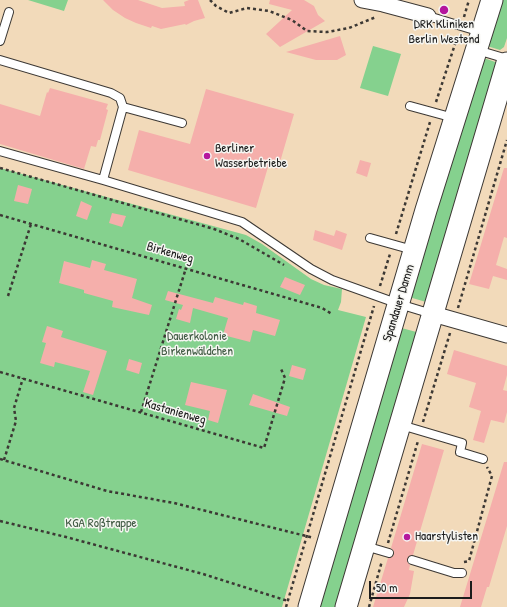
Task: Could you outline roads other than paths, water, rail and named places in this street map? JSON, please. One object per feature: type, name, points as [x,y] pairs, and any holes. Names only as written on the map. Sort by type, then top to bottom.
[{"type":"main road","name":"Spandauer Damm","points":[[308,607],[414,250],[492,0]]},
{"type":"main road","points":[[346,607],[507,64]]},
{"type":"street","points":[[362,0],[428,16]]},
{"type":"street","points":[[433,314],[507,335]]},
{"type":"lane","points":[[0,41],[9,12]]},
{"type":"lane","points":[[428,16],[479,41],[507,59]]},
{"type":"lane","points":[[0,60],[111,93],[120,98],[123,106],[103,180]]},
{"type":"lane","points":[[123,106],[182,123]]},
{"type":"lane","points":[[410,106],[455,118]]},
{"type":"lane","points":[[0,151],[242,222],[311,270],[332,280],[399,304],[433,314]]},
{"type":"lane","points":[[370,238],[414,250]]},
{"type":"lane","points":[[400,424],[462,443],[460,452],[483,460]]},
{"type":"lane","points":[[365,546],[387,552]]},
{"type":"lane","points":[[412,560],[454,573],[462,573]]},
{"type":"place","name":"DRK Kliniken Berlin Westend","points":[[444,10]]},
{"type":"place","name":"Berliner Wasserbetriebe","points":[[207,156]]},
{"type":"place","name":"Haarstylisten","points":[[407,537]]},
{"type":"park label","name":"Dauerkolonie Birkenwäldchen","points":[[197,344]]},
{"type":"park label","name":"KGA Roßtrappe","points":[[101,524]]}]
